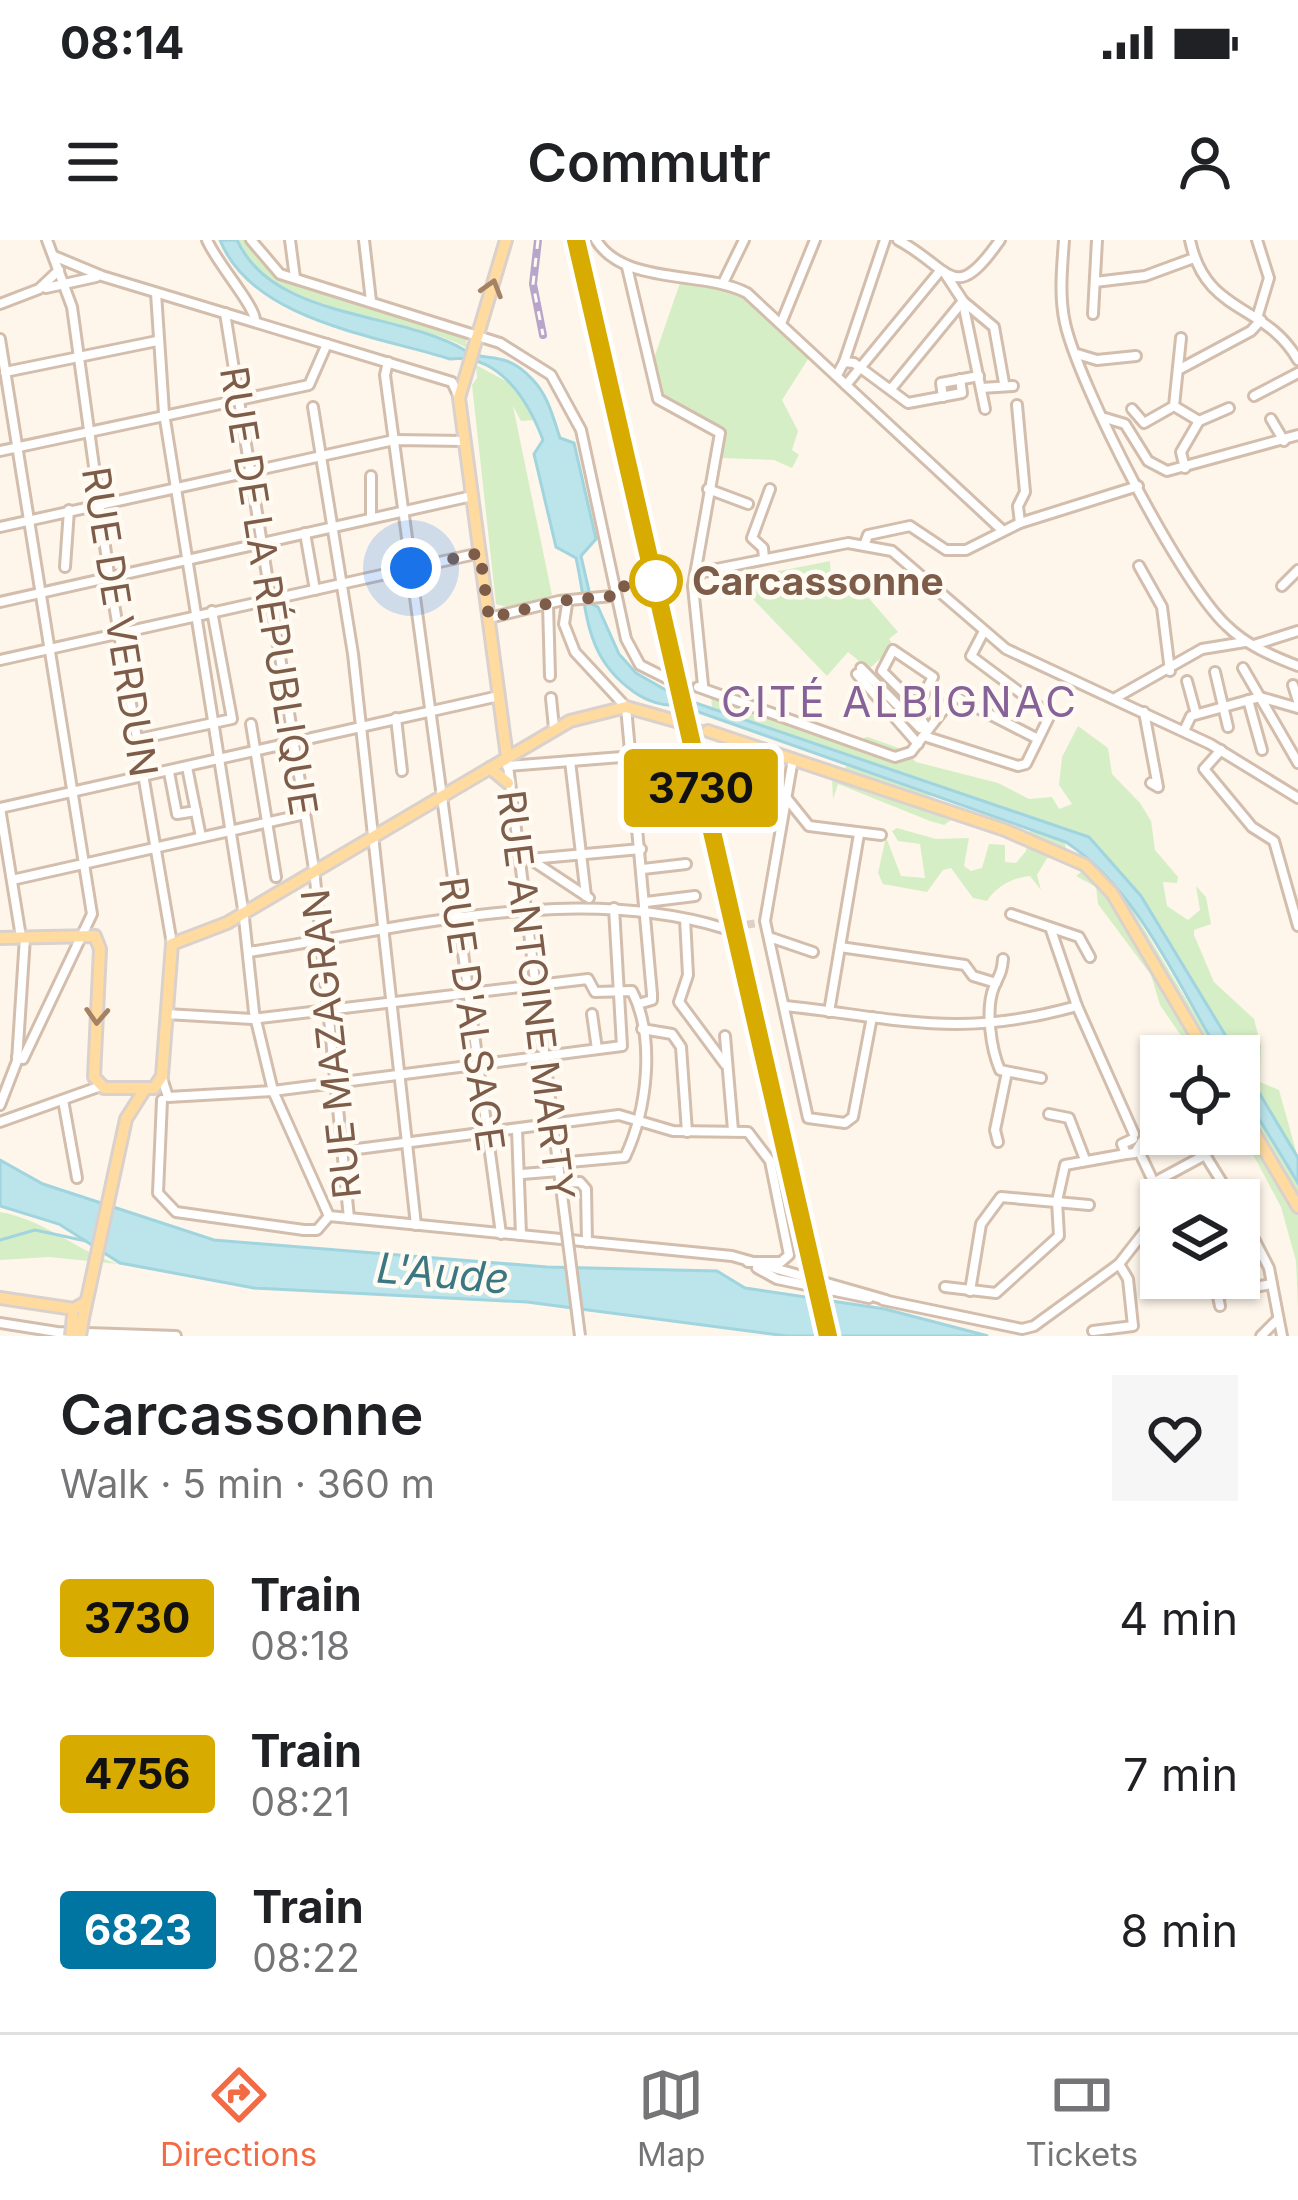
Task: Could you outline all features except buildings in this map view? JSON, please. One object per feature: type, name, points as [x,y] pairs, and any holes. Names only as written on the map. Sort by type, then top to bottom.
[{"type":"main road","points":[[506,240],[459,398],[507,761]]},
{"type":"main road","points":[[74,1314],[88,1299],[126,1119],[145,1089],[162,1076],[172,944],[213,930],[314,869],[371,826],[507,761],[522,746],[554,728],[626,707],[683,723]]},
{"type":"main road","points":[[708,731],[1056,848],[1085,865],[1112,893],[1196,1035]]},
{"type":"main road","points":[[505,738],[522,746]]},
{"type":"main road","points":[[490,769],[505,738]]},
{"type":"main road","points":[[490,769],[508,783]]},
{"type":"main road","points":[[0,938],[95,936],[100,944],[94,1069],[105,1087],[122,1096],[126,1119]]},
{"type":"main road","points":[[105,1087],[145,1089]]},
{"type":"main road","points":[[1260,1143],[1298,1208]]},
{"type":"main road","points":[[0,1298],[74,1314]]},
{"type":"main road","points":[[75,1336],[74,1314],[88,1299]]},
{"type":"street","name":"RUE DE VERDUN","points":[[47,240],[70,299],[118,632],[172,944]]},
{"type":"street","points":[[207,240],[220,270],[254,306],[254,320]]},
{"type":"street","points":[[251,240],[268,263],[295,278],[523,353],[551,376],[581,430],[607,596],[636,660],[668,679]]},
{"type":"street","points":[[290,240],[295,278]]},
{"type":"street","points":[[364,240],[371,301]]},
{"type":"street","points":[[596,240],[627,266],[724,281],[782,321],[1002,530]]},
{"type":"street","points":[[724,281],[744,240]]},
{"type":"street","points":[[782,321],[815,240]]},
{"type":"street","points":[[837,377],[886,240]]},
{"type":"street","points":[[898,240],[942,272],[963,302],[994,327],[1009,384],[981,388]]},
{"type":"street","points":[[942,272],[974,276],[1000,240]]},
{"type":"street","points":[[1064,240],[1062,303],[1075,354],[1138,486],[1196,589],[1225,625],[1254,646],[1298,665]]},
{"type":"street","points":[[1093,314],[1096,240]]},
{"type":"street","points":[[1190,240],[1213,293],[1293,342],[1298,360]]},
{"type":"street","points":[[1178,370],[1251,331],[1259,319],[1269,278],[1257,240]]},
{"type":"street","points":[[52,255],[156,298],[254,320],[452,382],[459,398]]},
{"type":"street","points":[[1095,282],[1145,276],[1194,258]]},
{"type":"street","points":[[627,266],[658,400],[719,430],[694,568],[700,686],[751,708],[902,756],[954,696],[1038,739]]},
{"type":"street","points":[[39,289],[58,270]]},
{"type":"street","points":[[846,385],[942,272]]},
{"type":"street","points":[[0,304],[39,289],[102,276]]},
{"type":"street","points":[[70,299],[78,281]]},
{"type":"street","points":[[156,298],[164,413],[256,1018],[273,1090],[329,1216]]},
{"type":"street","points":[[963,302],[985,409]]},
{"type":"street","points":[[891,389],[963,302]]},
{"type":"street","name":"RUE DE LA RÉPUBLIQUE","points":[[225,313],[314,869]]},
{"type":"street","points":[[1174,406],[1181,338]]},
{"type":"street","points":[[0,339],[92,914],[86,935],[23,1059],[17,1059]]},
{"type":"street","points":[[3,373],[157,341]]},
{"type":"street","points":[[0,451],[89,428],[309,385],[327,344]]},
{"type":"street","points":[[1075,354],[1096,360],[1136,356]]},
{"type":"street","name":"RUE D'ALSACE","points":[[388,362],[394,440],[501,1234]]},
{"type":"street","points":[[844,362],[862,366],[908,403],[962,393],[960,379],[979,376]]},
{"type":"street","points":[[452,382],[467,369]]},
{"type":"street","points":[[1254,396],[1298,373]]},
{"type":"street","points":[[1018,405],[1025,493],[1018,506],[1020,523]]},
{"type":"street","points":[[1132,410],[1144,423],[1174,406]]},
{"type":"street","points":[[1174,406],[1199,421]]},
{"type":"street","points":[[313,407],[361,725],[416,1225]]},
{"type":"street","points":[[1185,467],[1181,452],[1199,421],[1229,408]]},
{"type":"street","points":[[1105,418],[1125,424],[1155,468],[1185,467],[1298,435]]},
{"type":"street","points":[[1271,419],[1284,441]]},
{"type":"street","points":[[0,527],[322,453],[394,440],[465,441]]},
{"type":"street","points":[[370,518],[371,476]]},
{"type":"street","points":[[865,543],[872,534],[917,527],[955,552],[1020,523],[1138,486]]},
{"type":"street","points":[[764,559],[763,548],[752,538],[752,528],[770,488]]},
{"type":"street","points":[[709,489],[748,504]]},
{"type":"street","points":[[0,602],[472,496]]},
{"type":"street","points":[[65,567],[69,510]]},
{"type":"street","points":[[304,532],[315,590]]},
{"type":"street","points":[[693,586],[700,573],[764,559],[865,543],[892,551],[1006,650],[1184,731],[1298,798]]},
{"type":"street","points":[[0,660],[480,553]]},
{"type":"street","points":[[1139,566],[1166,620],[1170,672]]},
{"type":"street","points":[[694,568],[716,568]]},
{"type":"street","points":[[1282,586],[1298,570]]},
{"type":"street","points":[[489,618],[607,596]]},
{"type":"street","points":[[572,603],[564,624],[575,652],[626,707],[652,1000],[638,1004]]},
{"type":"street","points":[[548,604],[550,676]]},
{"type":"street","points":[[138,739],[232,719],[212,611]]},
{"type":"street","points":[[1224,645],[1225,625]]},
{"type":"street","points":[[1115,698],[1170,672],[1202,650],[1254,646],[1298,631]]},
{"type":"street","points":[[859,671],[924,736],[1018,766],[1027,764],[1048,711],[970,656],[983,633]]},
{"type":"street","points":[[1224,645],[1254,646]]},
{"type":"street","points":[[916,705],[933,677],[893,650],[882,670],[916,705],[924,736]]},
{"type":"street","points":[[1244,668],[1298,763]]},
{"type":"street","points":[[1214,672],[1228,727]]},
{"type":"street","points":[[1186,681],[1196,714]]},
{"type":"street","points":[[1184,731],[1196,714],[1248,700],[1298,704],[1293,685]]},
{"type":"street","points":[[0,1105],[17,1059],[23,937],[0,808],[499,696]]},
{"type":"street","points":[[551,698],[554,728]]},
{"type":"street","points":[[1248,700],[1262,750]]},
{"type":"street","points":[[1144,712],[1158,787],[1151,783]]},
{"type":"street","points":[[396,718],[402,772]]},
{"type":"street","points":[[251,724],[276,877]]},
{"type":"street","points":[[1221,750],[1204,770],[1252,827],[1274,841],[1298,926]]},
{"type":"street","points":[[507,761],[631,755],[676,766]]},
{"type":"street","points":[[794,759],[761,922],[770,938],[808,1118],[845,1123],[853,1117],[872,1017]]},
{"type":"street","points":[[570,760],[586,896]]},
{"type":"street","name":"RUE ANTOINE MARTY","points":[[507,761],[580,1336]]},
{"type":"street","points":[[187,767],[201,837]]},
{"type":"street","points":[[727,768],[764,770],[809,826],[881,835]]},
{"type":"street","points":[[169,772],[177,814],[196,811]]},
{"type":"street","points":[[12,880],[305,814]]},
{"type":"street","points":[[829,1012],[859,834]]},
{"type":"street","points":[[518,860],[641,849]]},
{"type":"street","points":[[530,859],[596,906]]},
{"type":"street","points":[[643,869],[686,864]]},
{"type":"street","name":"RUE MAZAGRAN","points":[[314,869],[349,1218]]},
{"type":"street","points":[[249,952],[459,920],[596,906],[646,907],[695,896]]},
{"type":"street","points":[[646,907],[723,928]]},
{"type":"street","points":[[145,1089],[165,1099],[273,1090],[622,1046],[614,908]]},
{"type":"street","points":[[1011,914],[1079,937],[1090,957]]},
{"type":"street","points":[[685,919],[688,975],[679,1002],[725,1064]]},
{"type":"street","points":[[1051,930],[1130,1145],[1151,1179]]},
{"type":"street","points":[[770,938],[813,952]]},
{"type":"street","points":[[840,947],[965,965],[973,976],[996,983]]},
{"type":"street","points":[[1003,958],[992,1026],[994,1057],[1007,1072],[1041,1078]]},
{"type":"street","points":[[166,1015],[256,1018],[588,979],[595,992],[632,991],[641,1029],[641,1123],[625,1157],[522,1174]]},
{"type":"street","points":[[786,1006],[937,1028],[992,1026],[1077,1006]]},
{"type":"street","points":[[592,1014],[597,1049]]},
{"type":"street","points":[[679,1042],[696,1028]]},
{"type":"street","points":[[641,1029],[661,1029],[679,1042],[687,1132]]},
{"type":"street","points":[[725,1036],[734,1130]]},
{"type":"street","points":[[998,1142],[1007,1072]]},
{"type":"street","points":[[162,1076],[159,1197],[176,1212],[304,1230],[317,1230],[329,1216]]},
{"type":"street","points":[[0,1122],[105,1087]]},
{"type":"street","points":[[63,1100],[77,1178]]},
{"type":"street","points":[[1049,1114],[1069,1118],[1084,1157]]},
{"type":"street","points":[[329,1216],[748,1262],[781,1262],[788,1247],[770,1161],[756,1138],[734,1130],[687,1132],[620,1115],[342,1151]]},
{"type":"street","points":[[517,1129],[521,1236]]},
{"type":"street","points":[[944,1287],[996,1293],[1059,1236],[1060,1172],[1084,1157],[1113,1156],[1140,1138]]},
{"type":"street","points":[[1160,1179],[1204,1155],[1221,1179]]},
{"type":"street","points":[[560,1184],[580,1182],[586,1190],[587,1242]]},
{"type":"street","points":[[970,1292],[981,1224],[997,1199],[1089,1204]]},
{"type":"street","points":[[748,1262],[886,1300],[1022,1329],[1082,1294],[1140,1238]]},
{"type":"street","points":[[1260,1256],[1272,1283],[1282,1336]]},
{"type":"street","points":[[1093,1331],[1133,1326],[1128,1279],[1118,1264]]},
{"type":"street","points":[[1260,1285],[1272,1283]]},
{"type":"street","points":[[1220,1306],[1221,1299]]},
{"type":"street","points":[[1262,1336],[1277,1320]]},
{"type":"street","points":[[0,1323],[176,1336]]},
{"type":"green space","points":[[237,240],[245,240],[271,273],[285,281],[466,337],[467,348],[307,299],[254,265]]},
{"type":"green space","points":[[682,277],[734,291],[810,356],[782,400],[798,431],[792,450],[799,455],[792,468],[774,460],[721,458],[726,428],[660,397],[651,367]]},
{"type":"green space","points":[[476,365],[519,388],[536,420],[521,421],[513,406],[552,595],[510,608],[496,604],[472,385]]},
{"type":"green space","points":[[830,561],[831,579],[846,580],[847,588],[867,596],[898,632],[889,639],[894,646],[869,669],[848,652],[827,676],[748,594],[736,597],[719,583]]},
{"type":"green space","points":[[711,695],[759,712],[765,705],[778,719],[842,742],[868,737],[904,750],[916,762],[998,783],[1029,799],[1052,797],[1059,809],[1072,804],[1059,785],[1062,757],[1078,726],[1108,748],[1112,774],[1151,821],[1155,850],[1178,877],[1177,883],[1163,882],[1167,906],[1188,920],[1200,910],[1196,886],[1206,897],[1211,924],[1194,930],[1194,935],[1214,982],[1254,1019],[1258,1035],[1225,1035],[1142,896],[1089,837],[712,707]]},
{"type":"green space","points":[[847,766],[921,790],[951,820],[944,825],[930,821],[838,784],[833,799],[832,779]]},
{"type":"green space","points":[[897,828],[936,839],[969,838],[964,866],[971,871],[982,868],[989,844],[1005,845],[1005,862],[1016,863],[1026,851],[1030,829],[1065,842],[1067,855],[1047,858],[1037,875],[1041,890],[1030,876],[1005,884],[987,901],[973,898],[951,868],[943,870],[927,892],[883,884],[878,873],[886,837],[901,876],[925,878],[920,844],[898,841],[892,831]]},
{"type":"green space","points":[[1095,861],[1129,904],[1208,1035],[1181,1035],[1160,1005],[1151,975],[1098,904],[1096,887],[1076,876]]},
{"type":"green space","points":[[1260,1082],[1279,1090],[1298,1158],[1260,1094]]},
{"type":"green space","points":[[1260,1121],[1298,1183],[1298,1307],[1296,1261],[1281,1207],[1253,1155],[1260,1155]]},
{"type":"green space","points":[[0,1212],[31,1221],[118,1264],[49,1257],[0,1260]]},
{"type":"water","points":[[220,240],[237,240],[255,266],[279,286],[308,300],[438,338],[522,370],[542,392],[560,438],[574,443],[596,539],[581,556],[592,604],[598,607],[619,654],[636,673],[678,697],[1089,837],[1141,896],[1225,1035],[1209,1035],[1135,912],[1092,862],[1066,842],[634,692],[617,678],[596,648],[576,558],[556,547],[534,454],[543,440],[509,382],[483,364],[450,359],[318,320],[259,289],[236,267]]},
{"type":"water","points":[[1260,1094],[1298,1158],[1298,1183],[1260,1121]]},
{"type":"water","name":"L'Aude","points":[[0,1160],[43,1184],[214,1240],[547,1267],[717,1271],[745,1288],[885,1309],[988,1336],[787,1336],[527,1302],[254,1288],[120,1263],[59,1224],[0,1206]]},
{"type":"waterway","points":[[0,1240],[35,1230],[86,1241]]},
{"type":"tunnel","points":[[668,679],[698,687]]},
{"type":"tunnel","points":[[683,723],[708,731]]},
{"type":"tunnel","points":[[723,928],[758,923]]},
{"type":"railway","points":[[538,240],[533,284],[543,335]]},
{"type":"railway","points":[[576,240],[828,1336]]},
{"type":"train","name":"3730","points":[[576,240],[828,1336]]},
{"type":"place","name":"Carcassonne","points":[[656,581]]},
{"type":"district","name":"CITÉ ALBIGNAC","points":[[900,702]]},
{"type":"route","points":[[411,568],[480,553],[489,618],[559,601],[567,604],[613,596],[614,588],[656,581]]}]
